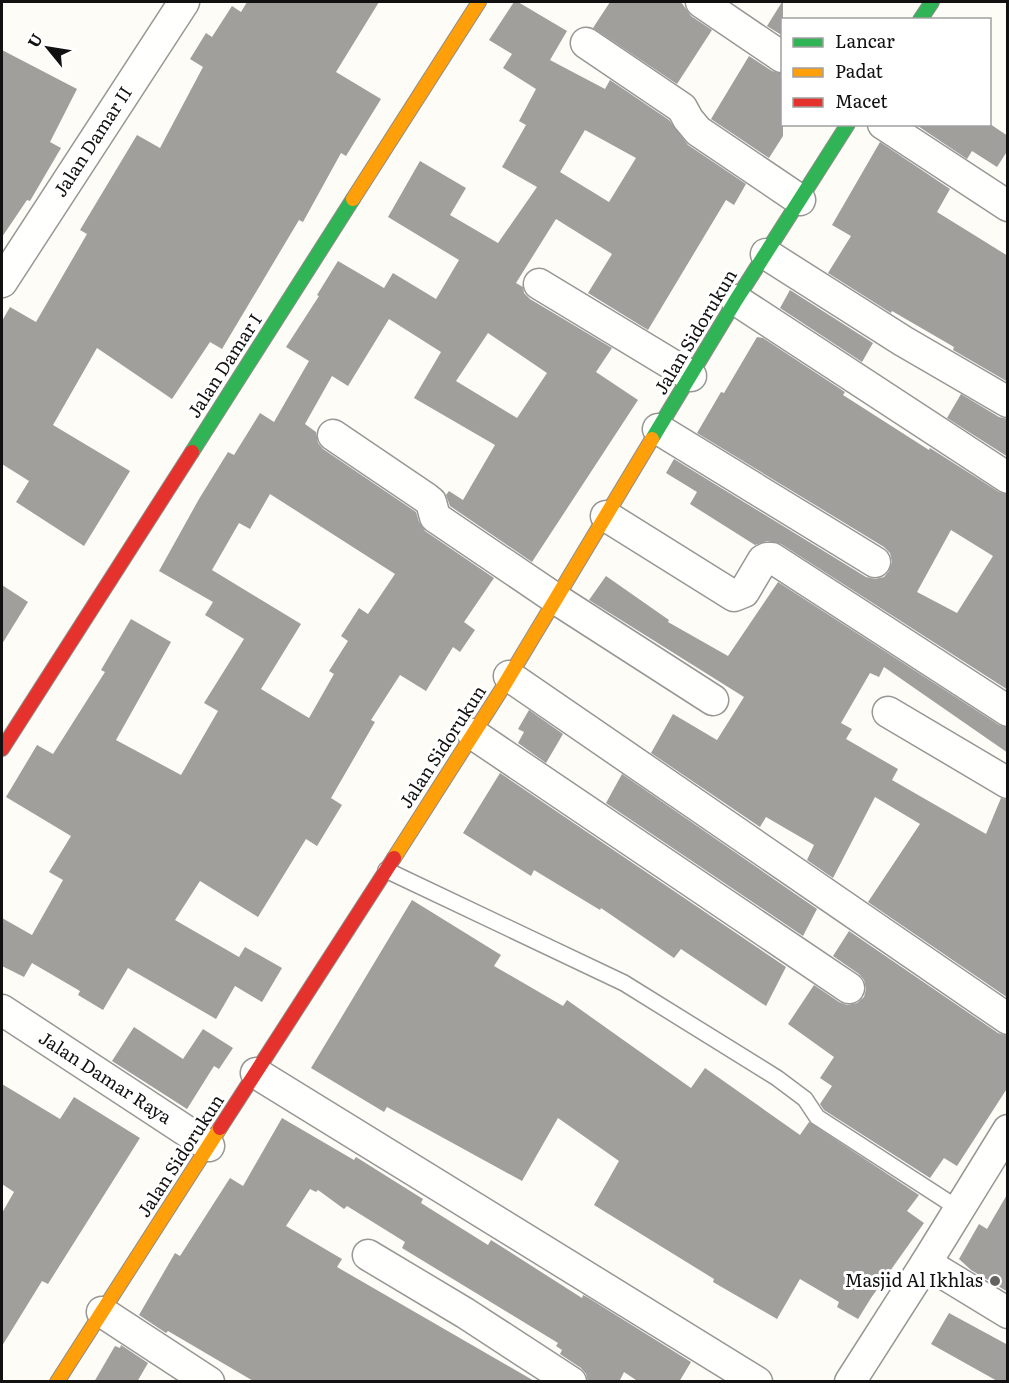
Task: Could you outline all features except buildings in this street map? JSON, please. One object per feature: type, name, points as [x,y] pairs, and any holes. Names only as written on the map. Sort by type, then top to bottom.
[{"type":"street","name":"Jalan Damar II","points":[[2,282],[184,2]]},
{"type":"street","name":"Jalan Damar I","points":[[2,749],[479,2]]},
{"type":"street","points":[[701,2],[781,56]]},
{"type":"street","points":[[921,18],[932,2]]},
{"type":"street","points":[[586,43],[682,108],[698,131],[800,200]]},
{"type":"street","name":"Jalan Sidorukun","points":[[57,1382],[473,734],[736,300],[847,126]]},
{"type":"street","points":[[886,126],[1008,206]]},
{"type":"street","points":[[766,254],[903,342],[1008,402]]},
{"type":"street","points":[[539,284],[691,376]]},
{"type":"street","points":[[736,300],[1008,478]]},
{"type":"street","points":[[658,429],[875,562]]},
{"type":"street","points":[[333,435],[431,502],[435,517],[556,599],[713,700]]},
{"type":"street","points":[[606,516],[734,596],[744,592],[764,560],[772,558],[1008,711]]},
{"type":"street","points":[[509,676],[1008,1019]]},
{"type":"street","points":[[888,712],[1008,783]]},
{"type":"street","points":[[473,734],[849,988]]},
{"type":"street","name":"Jalan Damar Raya","points":[[2,1010],[208,1146]]},
{"type":"street","points":[[256,1073],[757,1382]]},
{"type":"street","points":[[850,1382],[1008,1130]]},
{"type":"street","points":[[368,1255],[465,1313],[571,1382]]},
{"type":"street","points":[[926,1263],[1008,1313]]},
{"type":"street","points":[[102,1312],[209,1382]]},
{"type":"lane","points":[[386,870],[624,983],[777,1078],[805,1100],[812,1111],[824,1121],[959,1209]]},
{"type":"traffic: fast","points":[[921,18],[932,2]]},
{"type":"traffic: fast","points":[[652,439],[736,300],[847,126]]},
{"type":"traffic: fast","points":[[192,452],[353,199]]},
{"type":"traffic: slow","points":[[353,199],[479,2]]},
{"type":"traffic: slow","points":[[394,858],[500,692],[652,439]]},
{"type":"traffic: slow","points":[[57,1382],[220,1128]]},
{"type":"traffic: jam","points":[[2,749],[192,452]]},
{"type":"traffic: jam","points":[[220,1128],[394,858]]},
{"type":"place","name":"Masjid Al Ikhlas","points":[[995,1281]]}]
